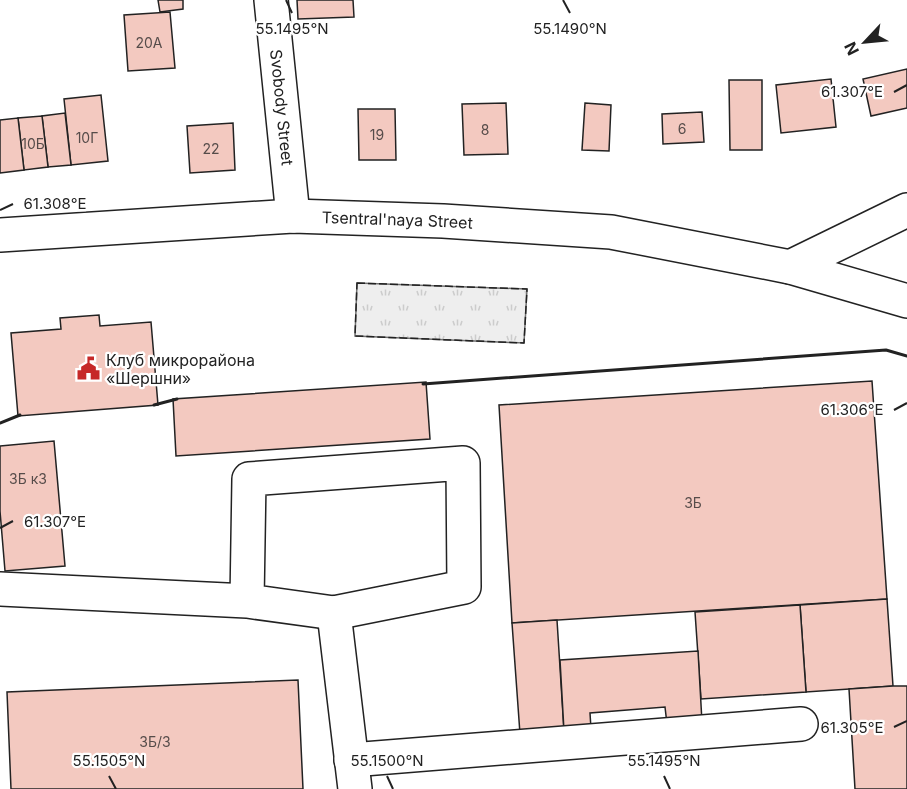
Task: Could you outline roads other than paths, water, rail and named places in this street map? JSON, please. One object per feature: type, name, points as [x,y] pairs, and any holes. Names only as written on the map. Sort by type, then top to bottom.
[{"type":"street","name":"Svobody Street","points":[[271,0],[293,216]]},
{"type":"street","points":[[790,267],[907,210]]},
{"type":"street","name":"Tsentral'naya Street","points":[[0,235],[293,216],[443,221],[611,232],[790,267],[907,301]]},
{"type":"street","points":[[0,589],[247,601],[334,613],[464,587],[463,463],[249,479],[247,601]]},
{"type":"street","points":[[334,613],[353,774],[801,724]]},
{"type":"place","name":"Клуб микрорайона «Шершни»","points":[[88,369]]}]
